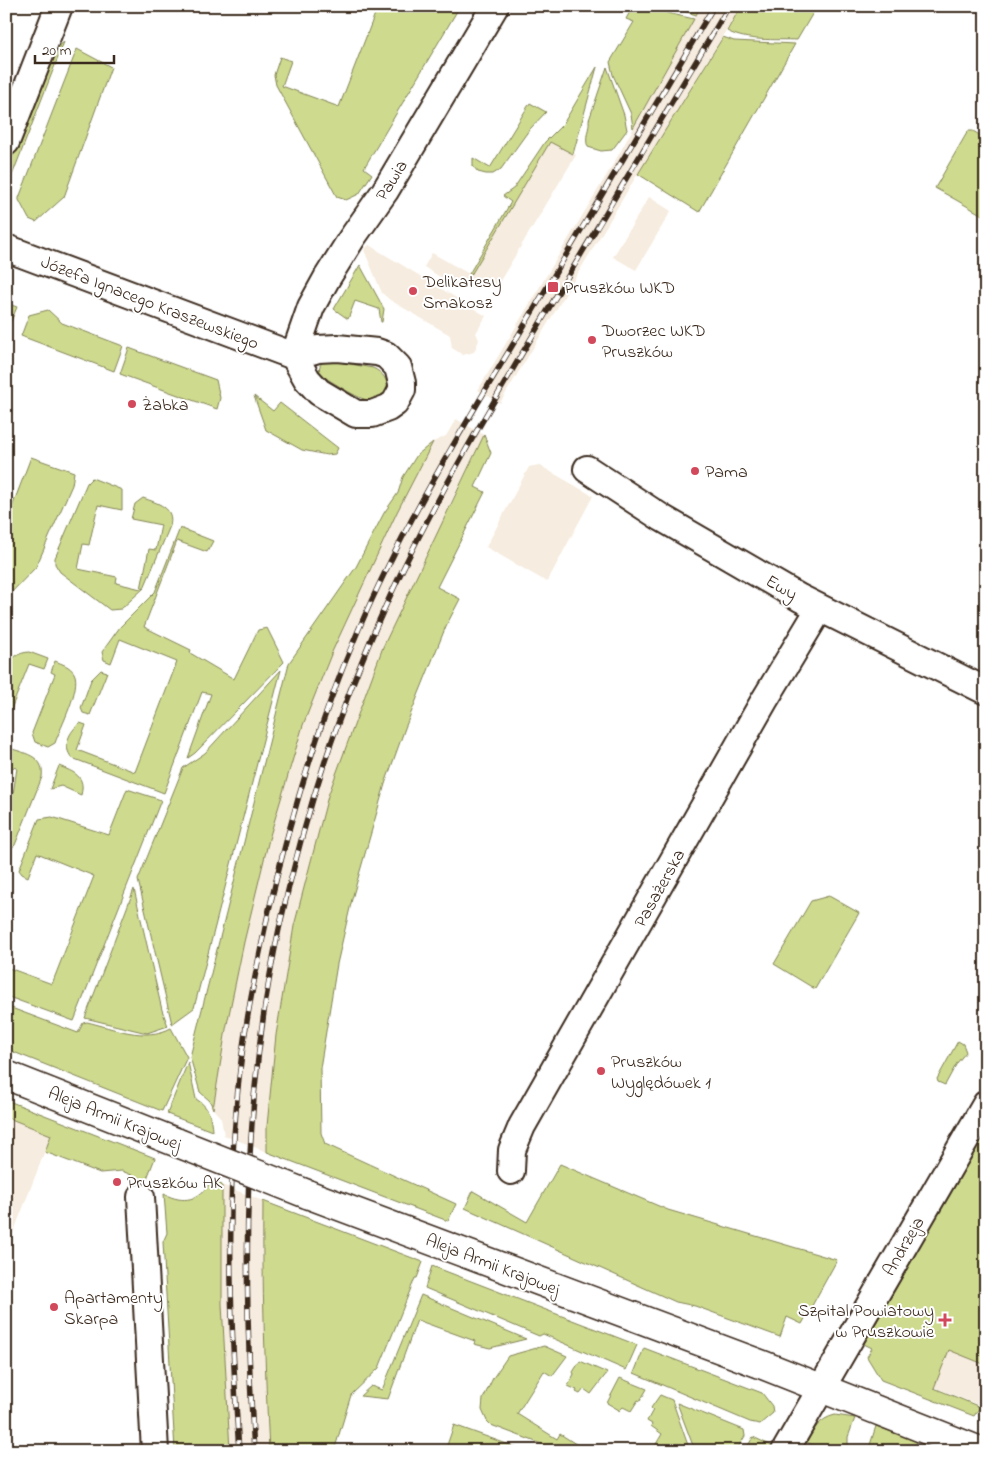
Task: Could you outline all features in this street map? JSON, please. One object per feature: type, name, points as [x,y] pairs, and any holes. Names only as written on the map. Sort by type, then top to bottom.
[{"type":"street","points":[[6,142],[59,6]]},
{"type":"street","name":"Pawia","points":[[294,356],[312,307],[327,278],[385,191],[495,6]]},
{"type":"street","name":"Józefa Ignacego Kraszewskiego","points":[[6,248],[294,356]]},
{"type":"street","name":"Ewy","points":[[587,469],[662,518],[820,608],[986,691]]},
{"type":"street","name":"Pasażerska","points":[[511,1171],[512,1150],[522,1126],[764,701],[820,608]]},
{"type":"street","name":"Aleja Armii Krajowej","points":[[6,1075],[307,1194],[821,1388],[980,1451]]},
{"type":"street","name":"Andrzeja","points":[[785,1451],[986,1104]]},
{"type":"street","points":[[141,1197],[155,1451]]},
{"type":"shaded area","points":[[701,6],[741,6],[500,403],[478,390],[615,161]]},
{"type":"shaded area","points":[[550,141],[576,155],[495,289],[477,279],[472,288],[463,288],[461,290],[424,267],[432,253],[471,275]]},
{"type":"shaded area","points":[[649,197],[671,211],[636,270],[613,257]]},
{"type":"shaded area","points":[[369,245],[486,316],[476,333],[479,340],[474,352],[463,355],[452,348],[450,335],[390,300],[382,293],[364,250]]},
{"type":"shaded area","points":[[456,419],[484,435],[451,502],[328,796],[294,926],[276,1035],[267,1126],[267,1152],[224,1135],[221,1118],[213,1109],[226,1029],[244,942],[269,839],[303,725],[332,652],[397,512],[433,442],[446,436]]},
{"type":"shaded area","points":[[539,465],[593,496],[547,582],[486,547],[529,467]]},
{"type":"shaded area","points":[[6,1117],[51,1135],[6,1252]]},
{"type":"shaded area","points":[[986,1176],[986,1408],[934,1387]]},
{"type":"shaded area","points":[[222,1185],[263,1201],[262,1254],[269,1451],[230,1451],[222,1304]]},
{"type":"green space","points":[[378,6],[460,6],[364,168],[372,174],[359,194],[346,200],[337,197],[276,85],[274,75],[280,57],[291,61],[282,86],[339,107]]},
{"type":"green space","points":[[633,6],[654,6],[667,13],[694,19],[633,128],[631,114],[613,75],[610,62],[634,22],[626,19]]},
{"type":"green space","points":[[672,6],[701,6],[696,15]]},
{"type":"green space","points":[[741,6],[817,6],[797,40],[770,40],[743,37],[727,31]]},
{"type":"green space","points":[[723,37],[734,41],[795,44],[699,212],[638,174]]},
{"type":"green space","points":[[64,42],[6,190],[6,173],[55,49]]},
{"type":"green space","points":[[77,49],[111,67],[64,197],[36,222],[29,219],[19,198]]},
{"type":"green space","points":[[597,67],[573,154],[550,142],[471,275],[469,274],[511,202],[503,196],[514,188],[545,142],[563,124]]},
{"type":"green space","points":[[607,67],[624,115],[627,130],[612,150],[601,151],[588,147],[587,136],[589,120]]},
{"type":"green space","points":[[530,103],[546,112],[529,130],[501,169],[493,174],[478,172],[473,166],[473,158],[490,168]]},
{"type":"green space","points":[[968,131],[973,131],[986,139],[986,217],[935,188]]},
{"type":"green space","points":[[360,265],[384,309],[382,322],[379,309],[355,301],[348,319],[334,309]]},
{"type":"green space","points":[[6,303],[17,307],[6,333]]},
{"type":"green space","points":[[48,310],[62,323],[123,346],[114,371],[21,336],[29,315]]},
{"type":"green space","points":[[129,348],[216,380],[220,398],[217,409],[120,374]]},
{"type":"green space","points":[[327,360],[373,368],[380,372],[387,383],[385,393],[376,399],[369,400],[345,390],[321,375],[320,366]]},
{"type":"green space","points":[[254,396],[273,411],[280,403],[338,448],[335,454],[327,455],[302,450],[266,430]]},
{"type":"green space","points":[[484,435],[491,453],[475,487],[485,492],[437,587],[460,599],[446,626],[405,728],[385,784],[352,899],[337,964],[320,1068],[321,1133],[325,1144],[456,1204],[448,1221],[267,1152],[267,1126],[276,1035],[294,926],[328,796],[383,647]]},
{"type":"green space","points":[[433,442],[397,512],[332,652],[303,725],[269,839],[244,942],[226,1029],[213,1109],[210,1101],[200,1092],[190,1057],[289,663],[356,567],[384,513],[398,493],[403,477],[417,455]]},
{"type":"green space","points":[[31,457],[74,472],[72,485],[36,567],[6,598],[6,523]]},
{"type":"green space","points":[[92,478],[122,490],[122,510],[98,505],[89,545],[83,544],[78,569],[117,577],[116,583],[141,589],[149,549],[156,550],[161,525],[131,519],[135,504],[143,498],[164,507],[170,514],[170,526],[144,588],[121,609],[110,610],[60,572],[55,564],[55,558],[87,483]]},
{"type":"green space","points":[[180,528],[213,541],[207,552],[177,541],[144,627],[191,650],[190,653],[234,679],[258,630],[267,628],[284,662],[188,758],[211,694],[202,692],[164,793],[72,758],[67,749],[67,744],[70,735],[80,723],[86,725],[77,750],[135,772],[177,662],[120,639],[111,663],[104,660],[102,652],[120,627],[155,592]]},
{"type":"green space","points":[[29,652],[48,659],[44,669],[29,664],[6,722],[7,667],[16,656]]},
{"type":"green space","points":[[55,661],[70,669],[76,679],[73,697],[55,743],[48,747],[35,742],[32,733],[55,674],[51,672]]},
{"type":"green space","points":[[101,670],[107,672],[90,715],[83,713],[81,708],[91,680]]},
{"type":"green space","points":[[281,670],[194,1008],[172,1024],[138,880],[183,768],[205,753]]},
{"type":"green space","points":[[6,747],[26,753],[36,759],[42,770],[42,777],[15,845],[6,854],[6,793],[13,794],[17,768],[6,766]]},
{"type":"green space","points":[[59,766],[78,776],[82,783],[81,795],[61,786],[50,789]]},
{"type":"green space","points":[[127,789],[161,800],[74,1021],[6,996],[6,967],[52,984],[94,876],[37,853],[28,877],[22,874],[19,870],[39,819],[52,817],[109,835]]},
{"type":"green space","points":[[134,889],[162,1010],[168,1026],[147,1033],[85,1018]]},
{"type":"green space","points":[[829,896],[859,913],[815,989],[774,964],[811,901]]},
{"type":"green space","points":[[6,1006],[78,1033],[83,1023],[87,1022],[140,1034],[151,1034],[171,1028],[187,1057],[162,1111],[6,1049]]},
{"type":"green space","points":[[958,1041],[963,1044],[966,1052],[957,1063],[945,1085],[938,1082],[937,1079]]},
{"type":"green space","points":[[188,1062],[196,1099],[204,1105],[208,1112],[212,1131],[167,1114]]},
{"type":"green space","points":[[6,1100],[155,1158],[146,1181],[122,1171],[100,1173],[45,1152],[51,1135],[6,1117]]},
{"type":"green space","name":"Szpital Powiatowy w Pruszkowie","points":[[986,1131],[986,1365],[949,1350],[934,1388],[980,1407],[974,1416],[881,1380],[867,1357],[872,1348],[864,1344]]},
{"type":"green space","points":[[560,1164],[668,1210],[837,1260],[802,1324],[787,1317],[780,1337],[695,1306],[676,1302],[465,1208],[473,1191],[527,1222]]},
{"type":"green space","points":[[211,1181],[222,1185],[222,1304],[230,1451],[175,1451],[163,1242],[167,1233],[164,1194],[178,1199],[190,1199],[201,1193]]},
{"type":"green space","points":[[263,1201],[423,1262],[379,1368],[351,1395],[334,1451],[269,1451],[264,1326]]},
{"type":"green space","points":[[432,1266],[637,1345],[626,1370],[543,1334],[539,1336],[425,1288]]},
{"type":"green space","points":[[421,1295],[526,1339],[490,1348],[474,1344],[475,1341],[417,1320],[388,1399],[360,1396],[371,1386],[382,1390]]},
{"type":"green space","points":[[544,1346],[567,1356],[552,1376],[544,1371],[517,1414],[557,1439],[560,1434],[587,1451],[560,1451],[491,1425],[482,1410],[483,1399],[493,1378],[508,1356]]},
{"type":"green space","points":[[644,1348],[762,1393],[772,1406],[773,1413],[760,1424],[750,1422],[634,1373]]},
{"type":"green space","points":[[580,1361],[607,1373],[591,1394],[584,1389],[580,1394],[576,1392],[577,1390],[568,1386],[574,1374],[573,1372]]},
{"type":"green space","points":[[620,1378],[647,1389],[631,1411],[623,1407],[619,1411],[607,1403]]},
{"type":"green space","points":[[660,1395],[672,1400],[690,1451],[652,1451],[662,1434],[647,1421],[653,1410],[651,1408]]},
{"type":"green space","points":[[677,1403],[744,1430],[745,1436],[736,1451],[695,1451]]},
{"type":"green space","points":[[835,1415],[855,1418],[848,1437],[848,1447],[827,1451],[807,1442],[821,1422]]},
{"type":"green space","points":[[454,1425],[518,1448],[523,1451],[445,1451]]},
{"type":"green space","points":[[876,1426],[917,1441],[913,1451],[885,1451],[870,1445]]},
{"type":"green space","points":[[753,1437],[772,1446],[769,1451],[745,1451]]},
{"type":"railway","points":[[239,1451],[231,1275],[232,1187],[239,1076],[258,960],[268,914],[296,806],[318,735],[344,665],[375,593],[433,481],[714,6]]},
{"type":"railway","points":[[254,1451],[250,1386],[247,1254],[248,1189],[258,1058],[267,993],[279,929],[302,838],[329,748],[380,617],[435,507],[510,374],[729,6]]},
{"type":"place","name":"Pruszków WKD","points":[[553,287]]},
{"type":"place","name":"Delikatesy Smakosz","points":[[413,291]]},
{"type":"place","name":"Dworzec WKD Pruszków","points":[[592,340]]},
{"type":"place","name":"Żabka","points":[[132,404]]},
{"type":"place","name":"Pama","points":[[695,471]]},
{"type":"place","name":"Pruszków Wyględówek 1","points":[[601,1071]]},
{"type":"place","name":"Pruszków AK","points":[[117,1182]]},
{"type":"place","name":"Apartamenty Skarpa","points":[[54,1307]]},
{"type":"place","name":"Szpital Powiatowy w Pruszkowie","points":[[945,1320]]}]
